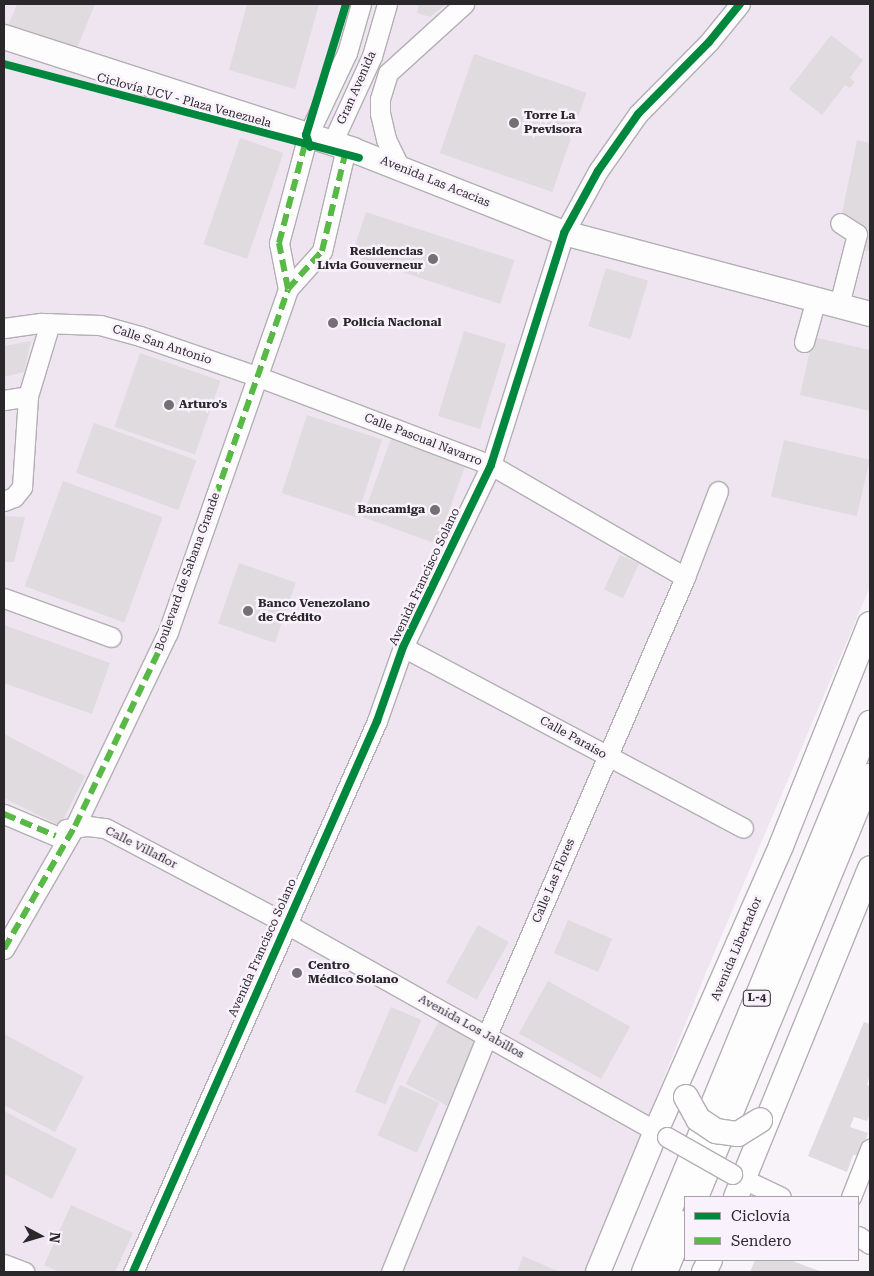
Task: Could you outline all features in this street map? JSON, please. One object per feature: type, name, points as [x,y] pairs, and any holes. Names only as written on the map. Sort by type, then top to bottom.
[{"type":"main road","name":"Avenida Las Acacias","points":[[4,37],[339,145],[564,233],[870,314]]},
{"type":"main road","name":"Avenida Libertador","points":[[598,1272],[661,1134],[684,1071],[781,846],[870,624]]},
{"type":"main road","name":"L-4","points":[[644,1272],[870,723]]},
{"type":"main road","name":"L-4","points":[[696,1196],[870,776]]},
{"type":"main road","points":[[737,1184],[870,868]]},
{"type":"main road","points":[[684,1071],[686,1097],[698,1119],[716,1131],[738,1134],[767,1112]]},
{"type":"main road","points":[[665,1272],[684,1225]]},
{"type":"street","name":"Gran Avenida","points":[[308,135],[347,53],[361,4]]},
{"type":"street","name":"Gran Avenida","points":[[339,145],[372,56],[387,4]]},
{"type":"street","points":[[400,168],[386,139],[380,114],[380,100],[388,73],[464,4]]},
{"type":"street","name":"Avenida Francisco Solano","points":[[134,1272],[285,923],[377,721],[403,647],[491,465],[564,233],[598,171],[638,114],[709,42],[740,4]]},
{"type":"street","name":"Boulevard de Sabana Grande","points":[[288,289],[279,243],[308,135]]},
{"type":"street","name":"Boulevard de Sabana Grande","points":[[4,949],[75,826],[168,632],[288,289],[322,250],[339,145]]},
{"type":"street","points":[[839,306],[857,234],[840,223]]},
{"type":"street","points":[[804,342],[816,299]]},
{"type":"street","points":[[4,501],[14,497],[22,487],[28,396],[50,323]]},
{"type":"street","name":"Calle San Antonio","points":[[4,328],[50,323],[100,325],[140,336],[258,377]]},
{"type":"street","name":"Calle Pascual Navarro","points":[[258,377],[491,465],[685,577]]},
{"type":"street","points":[[4,400],[28,396]]},
{"type":"street","name":"Calle Las Flores","points":[[391,1272],[487,1035],[685,577],[718,491]]},
{"type":"street","points":[[4,598],[111,637]]},
{"type":"street","name":"Calle Paraíso","points":[[403,647],[743,828]]},
{"type":"street","points":[[4,814],[56,836]]},
{"type":"street","points":[[4,916],[20,907],[56,836],[75,826]]},
{"type":"street","name":"Calle Villaflor","points":[[75,826],[106,828],[285,923]]},
{"type":"street","name":"Avenida Los Jabillos","points":[[285,923],[661,1134],[737,1184]]},
{"type":"street","points":[[851,1196],[870,1149]]},
{"type":"street","points":[[737,1184],[778,1196]]},
{"type":"street","points":[[859,1237],[870,1244]]},
{"type":"street","points":[[4,1264],[25,1272]]},
{"type":"shaded area","points":[[4,4],[870,4],[870,587],[707,970],[586,1272],[4,1272]]},
{"type":"building","points":[[17,4],[95,4],[75,53],[8,26]]},
{"type":"building","points":[[247,4],[319,4],[295,89],[229,70]]},
{"type":"building","points":[[419,4],[446,4],[430,17],[417,13]]},
{"type":"building","points":[[831,35],[863,60],[850,78],[855,82],[850,88],[845,85],[822,115],[789,89]]},
{"type":"building","name":"Torre La Previsora","points":[[474,54],[587,93],[552,192],[440,153]]},
{"type":"building","points":[[240,138],[283,153],[247,259],[204,244]]},
{"type":"building","points":[[857,140],[870,143],[870,251],[859,249],[863,228],[840,223]]},
{"type":"building","name":"Residencias Livia Gouverneur","points":[[366,212],[514,260],[500,304],[352,256]]},
{"type":"building","points":[[606,268],[648,281],[630,339],[588,326]]},
{"type":"building","points":[[464,331],[506,344],[480,429],[438,416]]},
{"type":"building","points":[[813,337],[870,350],[870,411],[800,395]]},
{"type":"building","points":[[31,341],[24,372],[4,377],[4,346]]},
{"type":"building","name":"Arturo's","points":[[140,353],[220,381],[195,454],[115,427]]},
{"type":"building","points":[[307,415],[382,439],[357,517],[282,493]]},
{"type":"building","points":[[94,423],[196,460],[178,510],[76,473]]},
{"type":"building","points":[[391,439],[465,466],[437,544],[363,517]]},
{"type":"building","points":[[784,440],[870,460],[857,516],[771,497]]},
{"type":"building","points":[[63,481],[163,517],[124,622],[25,586]]},
{"type":"building","points":[[4,516],[25,517],[14,562],[4,562]]},
{"type":"building","points":[[620,555],[639,564],[623,598],[604,589]]},
{"type":"building","points":[[239,563],[296,583],[275,643],[218,624]]},
{"type":"building","points":[[4,625],[110,663],[92,714],[4,683]]},
{"type":"building","points":[[4,734],[85,776],[60,826],[4,798]]},
{"type":"building","points":[[568,920],[612,939],[598,972],[554,953]]},
{"type":"building","points":[[478,925],[509,942],[477,1000],[446,983]]},
{"type":"building","points":[[548,981],[630,1027],[601,1079],[519,1033]]},
{"type":"building","points":[[391,1007],[421,1020],[385,1105],[355,1092]]},
{"type":"building","points":[[439,1021],[480,1043],[447,1106],[406,1084]]},
{"type":"building","points":[[864,1022],[870,1024],[870,1074],[867,1085],[870,1086],[870,1113],[867,1121],[854,1117],[850,1127],[868,1133],[860,1155],[853,1155],[847,1172],[808,1156]]},
{"type":"building","points":[[4,1034],[84,1077],[55,1132],[4,1105]]},
{"type":"building","points":[[400,1085],[439,1102],[417,1153],[378,1135]]},
{"type":"building","points":[[4,1111],[77,1149],[52,1199],[4,1174]]},
{"type":"building","points":[[71,1205],[133,1233],[115,1272],[59,1272],[44,1265]]},
{"type":"building","points":[[523,1256],[560,1272],[517,1272]]},
{"type":"building","points":[[755,1261],[793,1261],[822,1272],[750,1272]]},
{"type":"marked path","points":[[288,289],[279,243],[306,140]]},
{"type":"marked path","points":[[4,949],[75,826],[168,632],[288,289],[322,251],[346,150]]},
{"type":"marked path","points":[[4,814],[56,836]]},
{"type":"cycle path","points":[[310,147],[306,135],[346,4]]},
{"type":"cycle path","points":[[133,1272],[377,721],[403,647],[491,465],[564,233],[598,171],[638,114],[709,42],[740,4]]},
{"type":"cycle path","name":"Ciclovía UCV - Plaza Venezuela","points":[[4,64],[359,158]]},
{"type":"place","name":"Torre La Previsora","points":[[514,123]]},
{"type":"place","name":"Residencias Livia Gouverneur","points":[[433,259]]},
{"type":"place","name":"Policía Nacional","points":[[333,323]]},
{"type":"place","name":"Arturo's","points":[[169,405]]},
{"type":"place","name":"Bancamiga","points":[[435,510]]},
{"type":"place","name":"Banco Venezolano de Crédito","points":[[248,611]]},
{"type":"place","name":"Centro Médico Solano","points":[[297,973]]}]
